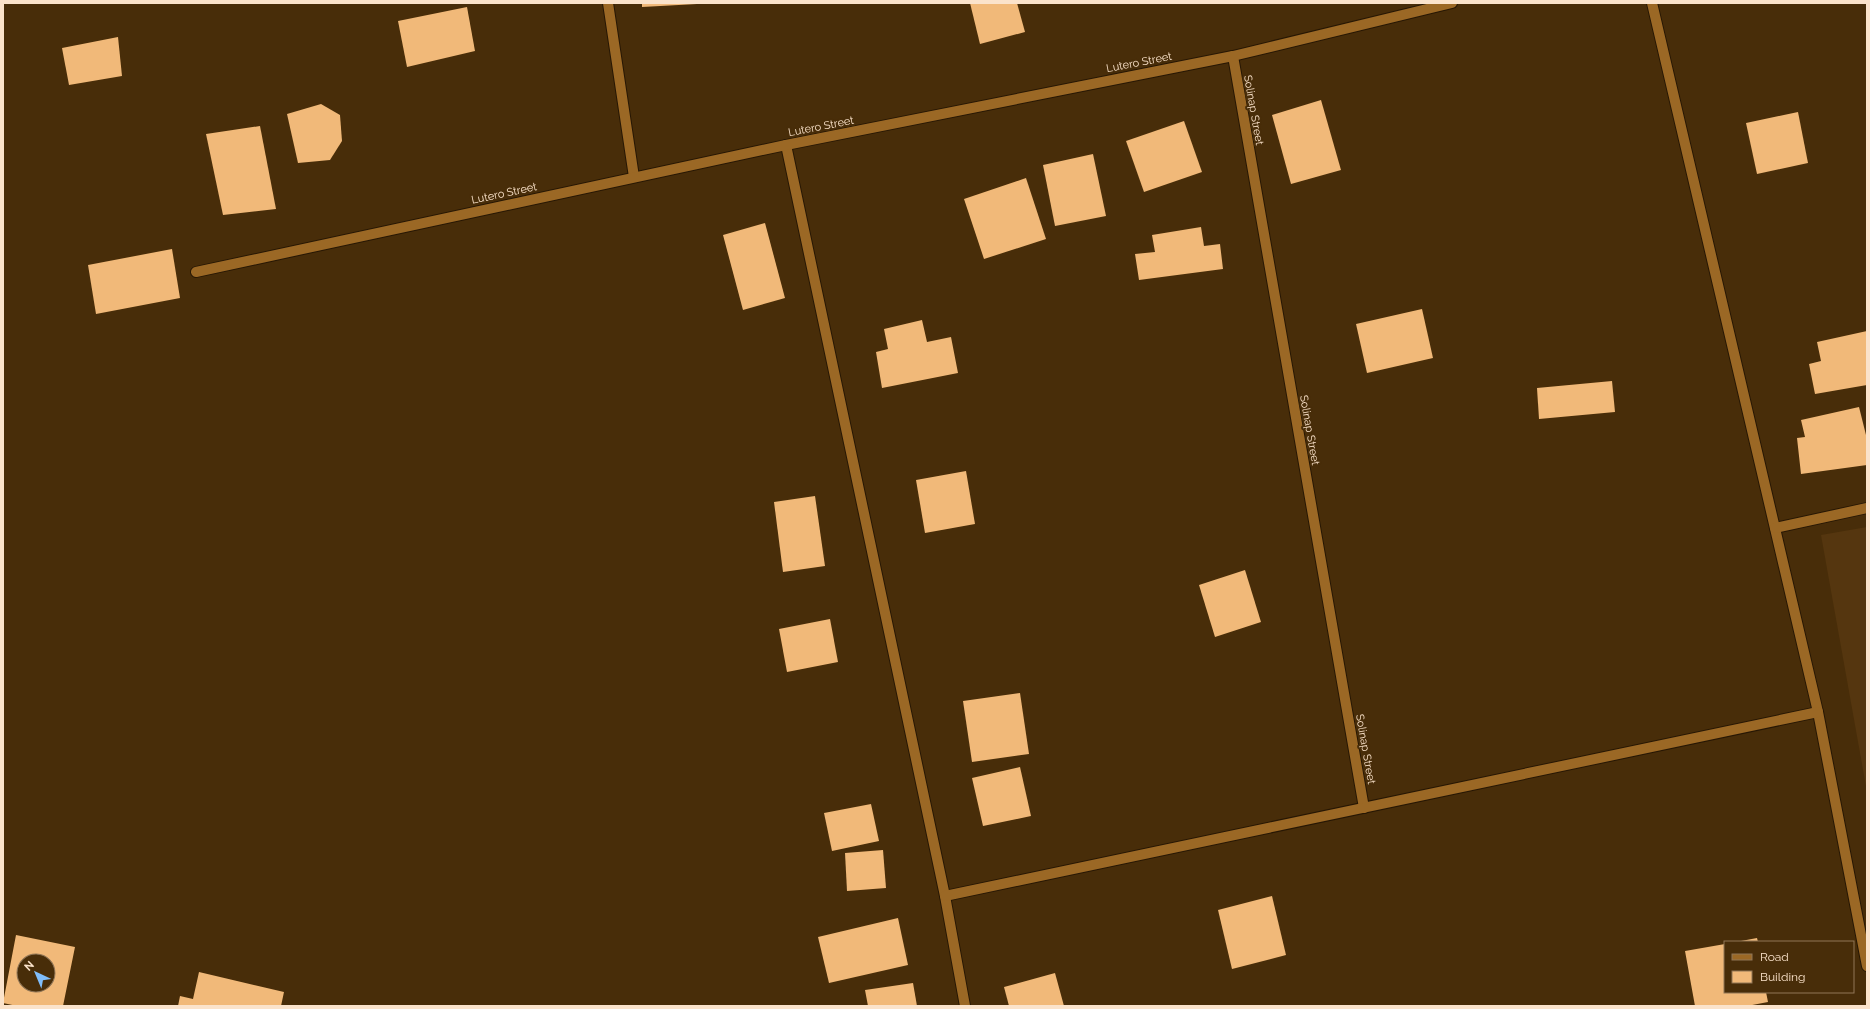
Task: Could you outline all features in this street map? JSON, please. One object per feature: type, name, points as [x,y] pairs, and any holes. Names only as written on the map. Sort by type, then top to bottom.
[{"type":"street","points":[[608,3],[634,178]]},
{"type":"street","name":"Lutero Street","points":[[196,272],[786,145],[1233,56],[1452,3]]},
{"type":"street","points":[[1652,3],[1818,712],[1867,966]]},
{"type":"street","name":"Solinap Street","points":[[1233,56],[1364,808]]},
{"type":"street","points":[[786,145],[945,896],[965,1006]]},
{"type":"street","points":[[1775,528],[1867,508]]},
{"type":"street","points":[[945,896],[1818,712]]},
{"type":"shaded area","points":[[1867,527],[1867,792],[1821,535]]},
{"type":"building","points":[[642,3],[697,3],[697,4],[642,7]]},
{"type":"building","points":[[970,3],[1017,3],[1025,32],[980,44]]},
{"type":"building","points":[[467,7],[475,51],[407,67],[398,21]]},
{"type":"building","points":[[118,37],[122,76],[69,85],[62,48]]},
{"type":"building","points":[[1321,100],[1341,170],[1291,184],[1272,115]]},
{"type":"building","points":[[321,104],[340,115],[342,141],[330,160],[298,163],[287,114]]},
{"type":"building","points":[[1798,112],[1808,163],[1757,174],[1746,123]]},
{"type":"building","points":[[1184,121],[1202,172],[1144,192],[1126,141]]},
{"type":"building","points":[[260,126],[276,209],[223,215],[206,134]]},
{"type":"building","points":[[1093,154],[1106,216],[1055,226],[1043,165]]},
{"type":"building","points":[[1026,178],[1046,239],[984,259],[964,199]]},
{"type":"building","points":[[765,223],[785,298],[743,310],[723,235]]},
{"type":"building","points":[[1201,227],[1204,246],[1220,244],[1223,269],[1139,280],[1135,254],[1155,252],[1152,235]]},
{"type":"building","points":[[172,249],[180,298],[96,314],[88,265]]},
{"type":"building","points":[[1422,309],[1433,358],[1367,373],[1356,324]]},
{"type":"building","points":[[922,320],[927,342],[951,337],[958,373],[882,388],[876,352],[888,349],[884,329]]},
{"type":"building","points":[[1867,331],[1867,385],[1815,394],[1809,364],[1821,361],[1817,342]]},
{"type":"building","points":[[1612,381],[1615,412],[1539,419],[1537,388]]},
{"type":"building","points":[[1859,407],[1867,439],[1867,465],[1801,474],[1797,438],[1805,437],[1801,420]]},
{"type":"building","points":[[966,471],[975,524],[925,533],[916,480]]},
{"type":"building","points":[[815,496],[825,566],[783,572],[774,502]]},
{"type":"building","points":[[1245,570],[1261,622],[1215,637],[1199,585]]},
{"type":"building","points":[[830,619],[838,662],[787,672],[779,629]]},
{"type":"building","points":[[1020,693],[1029,754],[972,762],[963,701]]},
{"type":"building","points":[[1020,767],[1031,816],[983,826],[972,778]]},
{"type":"building","points":[[871,804],[879,841],[832,851],[824,813]]},
{"type":"building","points":[[883,850],[886,888],[847,891],[845,853]]},
{"type":"building","points":[[1272,896],[1286,955],[1232,969],[1218,910]]},
{"type":"building","points":[[898,918],[908,965],[829,983],[818,937]]},
{"type":"building","points":[[16,935],[75,947],[63,1006],[17,1006],[3,1003]]},
{"type":"building","points":[[1757,938],[1758,941],[1741,941]]},
{"type":"building","points":[[1724,944],[1724,993],[1766,993],[1768,1002],[1747,1006],[1695,1006],[1685,951]]},
{"type":"building","points":[[199,972],[284,992],[281,1006],[178,1006],[180,996],[193,999]]},
{"type":"building","points":[[1055,973],[1064,1006],[1009,1006],[1004,987]]},
{"type":"building","points":[[913,983],[917,1006],[868,1006],[865,990]]}]
